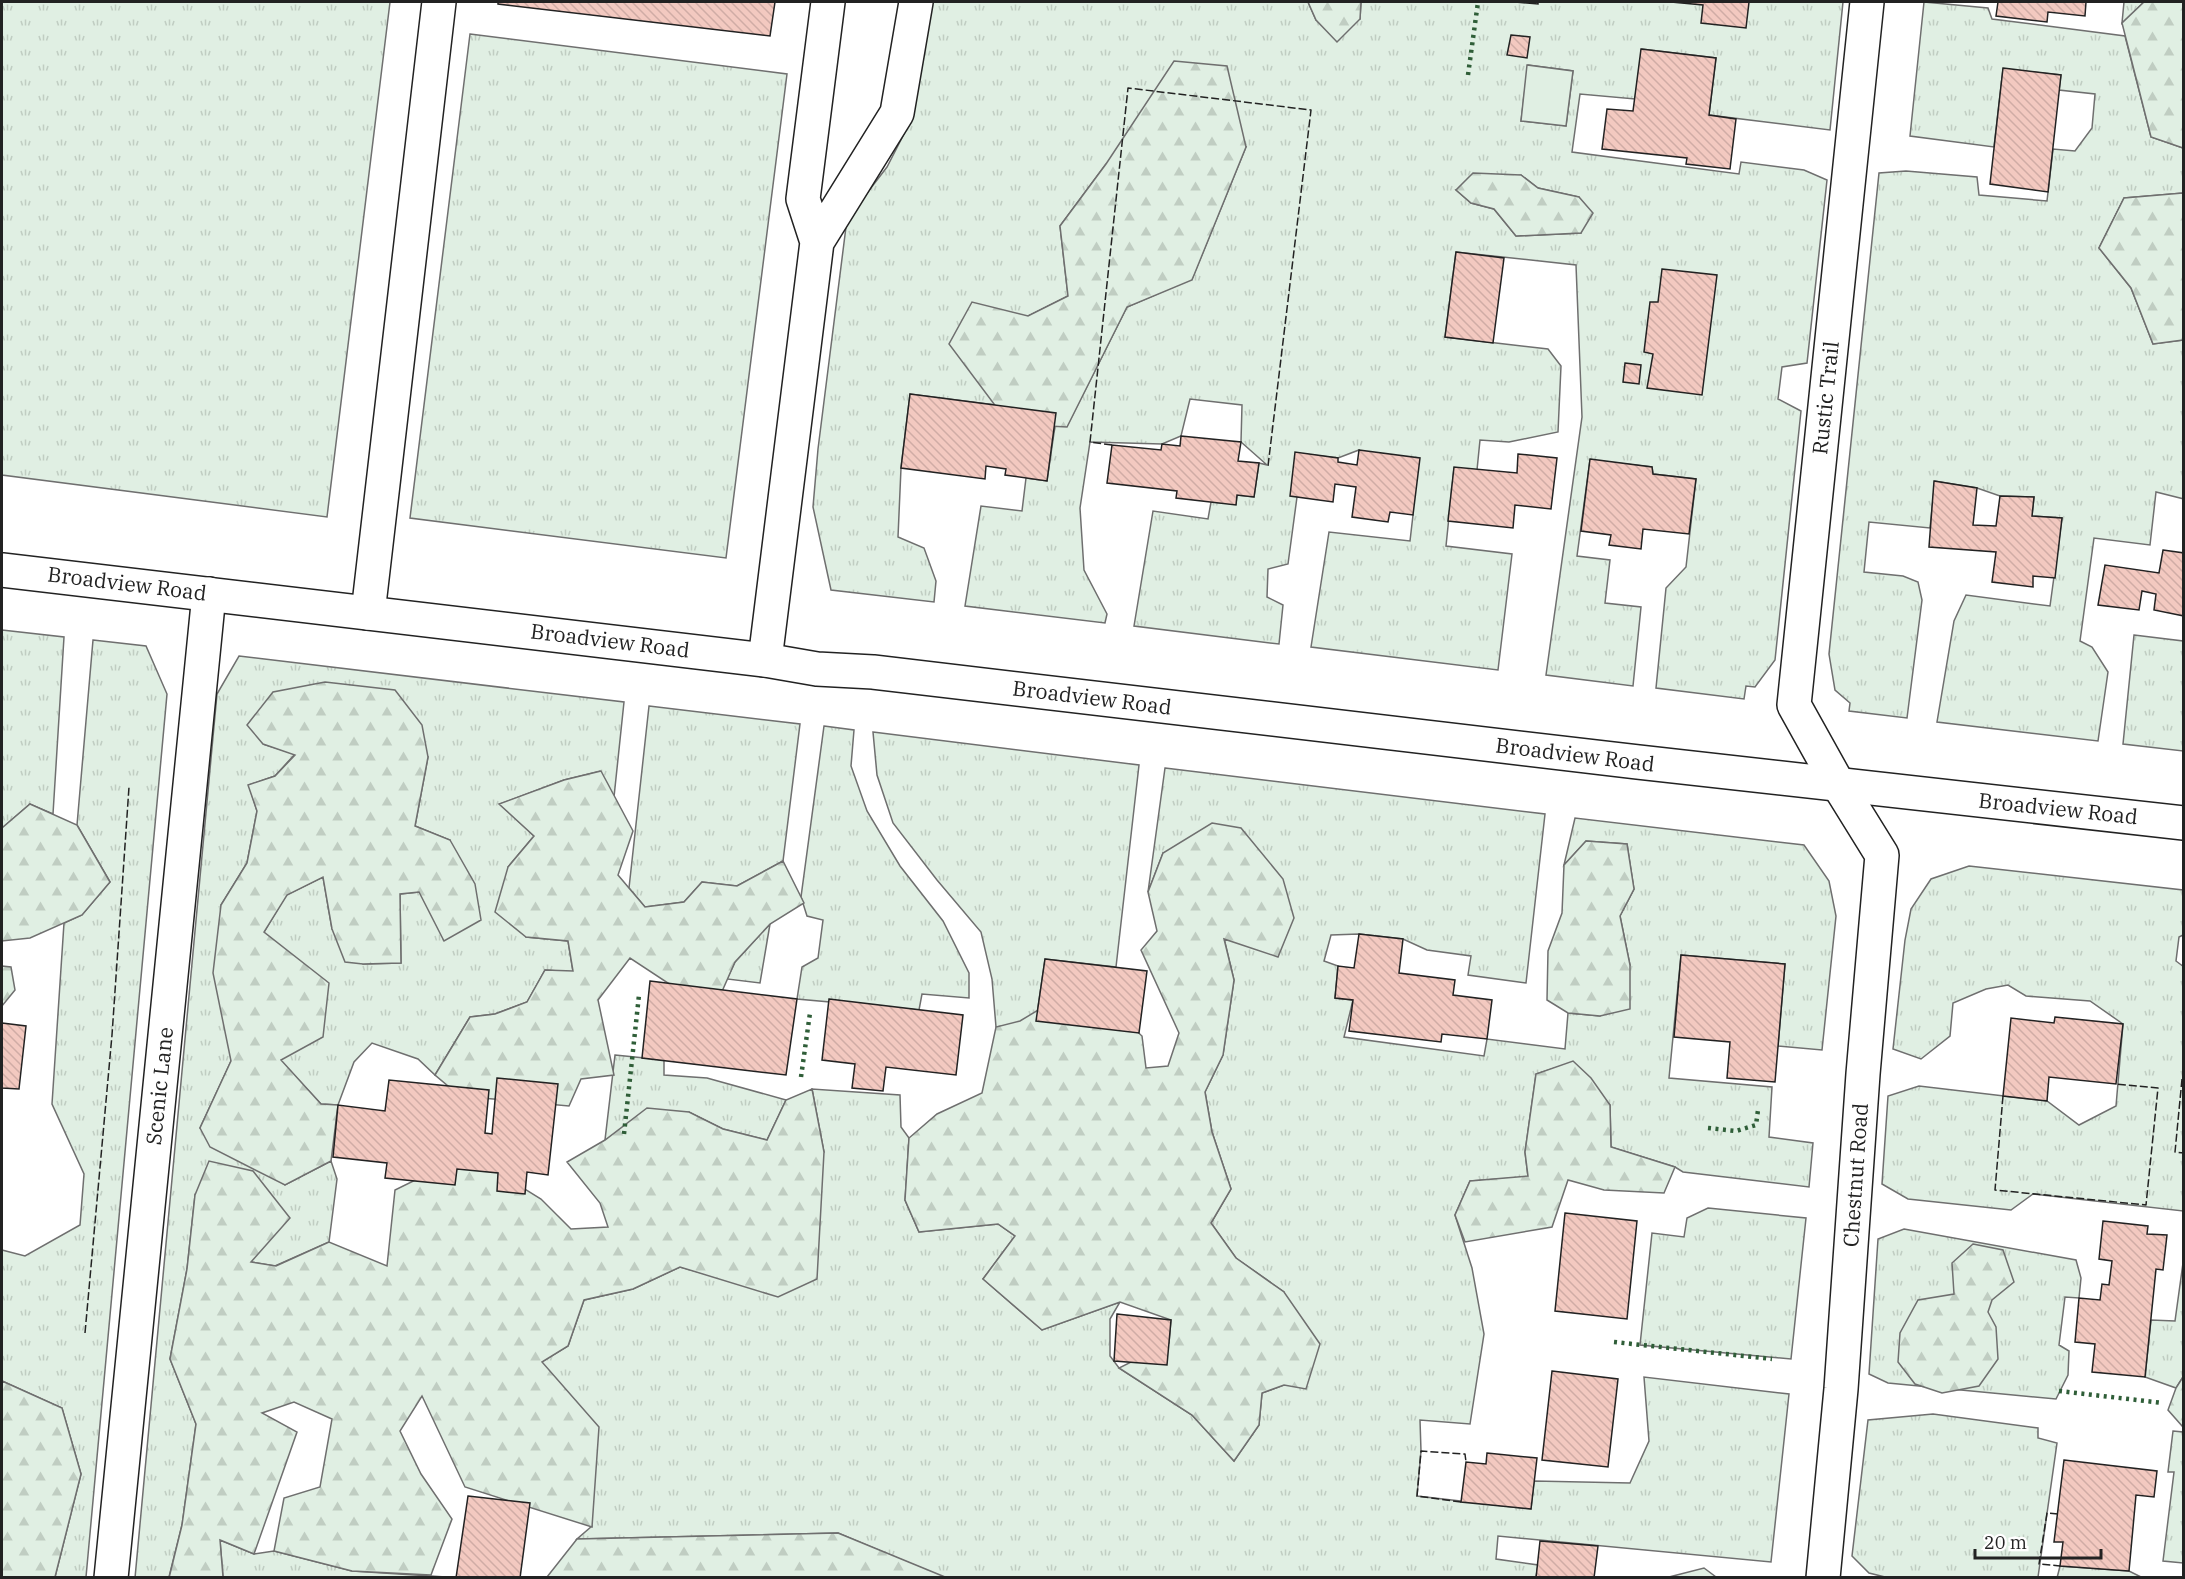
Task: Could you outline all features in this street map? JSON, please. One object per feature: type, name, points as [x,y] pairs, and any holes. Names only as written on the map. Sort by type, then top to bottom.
[{"type":"street","points":[[368,613],[439,2]]},
{"type":"street","points":[[817,243],[803,199],[828,2]]},
{"type":"street","points":[[765,660],[817,243],[897,113],[916,2]]},
{"type":"street","name":"Rustic Trail","points":[[1838,784],[1794,705],[1867,2]]},
{"type":"street","name":"Broadview Road","points":[[2,570],[765,660],[818,669],[873,672],[2184,823]]},
{"type":"street","name":"Scenic Lane","points":[[111,1578],[208,594]]},
{"type":"street","name":"Chestnut Road","points":[[1823,1578],[1841,1389],[1863,1074],[1882,855],[1838,784]]},
{"type":"green space","points":[[2,2],[390,2],[327,517],[2,475]]},
{"type":"green space","points":[[930,2],[1308,2],[1316,20],[1360,19],[1361,2],[1843,2],[1830,130],[1709,115],[1716,58],[1642,49],[1635,99],[1580,94],[1572,152],[1739,174],[1741,162],[1804,170],[1827,180],[1807,363],[1782,367],[1778,399],[1801,411],[1775,660],[1755,687],[1746,686],[1744,699],[1656,688],[1666,588],[1686,567],[1696,479],[1653,474],[1652,467],[1590,460],[1577,556],[1610,560],[1605,603],[1641,607],[1633,686],[1546,675],[1582,417],[1576,265],[1456,252],[1445,337],[1548,349],[1561,366],[1558,432],[1509,442],[1480,440],[1477,470],[1454,468],[1446,546],[1512,554],[1498,670],[1311,647],[1329,532],[1410,541],[1413,515],[1359,450],[1338,458],[1296,453],[1297,497],[1288,564],[1268,569],[1267,597],[1283,605],[1279,644],[1134,626],[1153,511],[1208,519],[1211,502],[1236,504],[1237,495],[1254,497],[1259,463],[1267,465],[1241,442],[1242,405],[1190,399],[1181,436],[1162,444],[1090,442],[1080,508],[1084,570],[1107,614],[1105,623],[965,606],[981,506],[1022,511],[1026,478],[1047,481],[1055,426],[1067,426],[1127,307],[1192,279],[1246,147],[1106,164],[1060,226],[1068,296],[1028,316],[996,405],[910,394],[901,468],[898,537],[924,548],[936,581],[934,602],[831,590],[813,507],[818,449],[847,219],[887,167],[909,124]],"holes":[[[1528,65],[1573,71],[1566,126],[1521,121]],[[1521,175],[1538,188],[1579,197],[1581,233],[1516,236],[1494,209],[1471,203],[1456,190]]]},
{"type":"green space","points":[[1308,2],[1361,2],[1360,19],[1337,42],[1316,20]]},
{"type":"green space","points":[[1924,2],[1988,8],[1992,19],[2125,36],[2151,137],[2183,148],[2183,193],[2124,198],[2099,248],[2131,288],[2153,344],[2183,340],[2184,499],[2156,492],[2150,545],[2094,538],[2080,641],[2092,647],[2108,672],[2098,741],[1937,722],[1954,621],[1966,595],[2050,606],[2062,518],[2032,516],[2034,497],[2000,496],[1977,488],[1935,481],[1930,528],[1869,522],[1864,572],[1903,576],[1918,582],[1922,600],[1907,718],[1849,711],[1850,703],[1835,690],[1829,654],[1879,173],[1906,171],[1977,177],[1979,195],[2047,201],[2053,149],[2075,151],[2092,128],[2095,94],[2059,90],[2061,75],[2003,69],[1994,147],[1910,136]]},
{"type":"green space","points":[[2124,2],[2144,2],[2122,23]]},
{"type":"green space","points":[[2144,2],[2183,2],[2183,148],[2151,137],[2122,23]]},
{"type":"green space","points":[[470,34],[787,74],[726,558],[410,518]]},
{"type":"green space","points":[[1174,61],[1227,66],[1246,147],[1192,280],[1127,307],[1067,427],[1009,424],[949,344],[972,302],[1028,316],[1068,296],[1060,226],[1106,164]]},
{"type":"green space","points":[[1527,65],[1573,71],[1566,126],[1521,121]]},
{"type":"green space","points":[[1473,173],[1521,175],[1538,188],[1579,197],[1593,213],[1581,233],[1516,236],[1494,209],[1471,203],[1456,190]]},
{"type":"green space","points":[[2183,193],[2183,340],[2153,344],[2131,288],[2099,248],[2124,198]]},
{"type":"green space","points":[[2,630],[64,637],[53,814],[30,804],[2,828]]},
{"type":"green space","points":[[2134,635],[2183,641],[2183,751],[2123,744]]},
{"type":"green space","points":[[93,640],[146,646],[167,694],[86,1577],[55,1577],[81,1474],[62,1408],[2,1381],[2,1250],[25,1256],[80,1225],[84,1174],[52,1104],[64,923],[82,915],[110,882],[77,825]]},
{"type":"green space","points":[[239,656],[624,702],[614,797],[600,771],[564,780],[500,804],[534,836],[508,867],[526,937],[568,941],[573,972],[545,970],[527,1002],[495,1014],[470,1017],[435,1075],[418,1059],[372,1043],[354,1062],[338,1105],[321,1104],[280,1060],[264,932],[286,895],[323,877],[332,929],[363,964],[401,963],[400,894],[419,892],[450,840],[415,826],[428,757],[263,744],[295,754],[275,776],[249,785],[257,811],[247,863],[221,905],[231,1061],[200,1128],[285,1185],[331,1161],[337,1179],[329,1242],[275,1266],[251,1262],[195,1195],[187,1269],[170,1359],[196,1424],[182,1525],[169,1577],[135,1578],[217,694]]},
{"type":"green space","points":[[325,682],[395,690],[422,725],[428,757],[415,826],[450,840],[475,884],[481,920],[444,941],[419,892],[400,894],[401,963],[345,962],[332,929],[323,877],[287,895],[264,932],[329,983],[323,1037],[281,1060],[321,1104],[338,1105],[331,1161],[285,1185],[210,1147],[200,1128],[231,1061],[213,973],[221,905],[247,863],[257,811],[248,785],[275,776],[295,755],[263,744],[247,725],[273,692]]},
{"type":"green space","points":[[649,706],[800,724],[783,861],[737,886],[702,882],[684,902],[645,907],[629,888]]},
{"type":"green space","points":[[824,726],[854,730],[851,766],[867,811],[900,866],[943,921],[969,973],[969,998],[922,994],[919,1010],[797,999],[802,967],[818,958],[823,920],[807,916],[801,897]]},
{"type":"green space","points":[[873,732],[1139,765],[1116,967],[1045,959],[1036,1021],[996,1027],[992,979],[981,932],[893,823],[877,775]]},
{"type":"green space","points":[[1165,768],[1545,814],[1526,983],[1468,975],[1471,956],[1427,950],[1403,939],[1359,934],[1331,935],[1324,961],[1338,966],[1335,998],[1353,1000],[1344,1037],[1484,1056],[1487,1039],[1565,1049],[1568,1013],[1600,1016],[1630,965],[1620,916],[1634,889],[1627,844],[1586,841],[1564,865],[1575,818],[1804,845],[1829,881],[1836,916],[1822,1050],[1778,1046],[1785,964],[1681,955],[1669,1078],[1772,1087],[1769,1137],[1813,1143],[1809,1187],[1683,1172],[1675,1167],[1611,1147],[1610,1105],[1573,1062],[1536,1074],[1525,1152],[1528,1177],[1470,1181],[1455,1215],[1472,1268],[1484,1334],[1470,1424],[1420,1420],[1421,1451],[1417,1496],[1531,1509],[1534,1481],[1630,1483],[1649,1441],[1644,1377],[1789,1394],[1771,1562],[1498,1536],[1496,1559],[1538,1565],[1536,1577],[945,1578],[838,1533],[577,1539],[592,1526],[541,1362],[568,1346],[584,1300],[633,1289],[680,1267],[727,1280],[824,1152],[812,1089],[900,1095],[901,1127],[909,1138],[905,1200],[919,1232],[998,1224],[1015,1236],[983,1279],[1042,1330],[1120,1302],[1110,1319],[1110,1356],[1119,1368],[1192,1415],[1234,1461],[1259,1425],[1262,1393],[1284,1385],[1284,1292],[1236,1258],[1211,1223],[1231,1189],[1212,1132],[1205,1092],[1223,1055],[1234,980],[1224,938],[1163,853],[1148,892]]},
{"type":"green space","points":[[601,771],[633,831],[618,875],[645,907],[684,902],[702,882],[737,886],[783,861],[804,903],[770,924],[735,962],[720,996],[683,993],[630,958],[598,1000],[614,1075],[581,1079],[569,1106],[460,1096],[435,1075],[470,1017],[495,1014],[527,1002],[545,970],[573,971],[568,941],[526,937],[495,912],[508,867],[534,836],[499,804],[564,780]]},
{"type":"green space","points":[[30,804],[77,825],[110,882],[82,915],[30,938],[2,941],[2,828]]},
{"type":"green space","points":[[1212,823],[1241,828],[1283,879],[1294,918],[1278,957],[1224,939],[1234,980],[1223,1055],[1205,1092],[1212,1132],[1231,1189],[1211,1223],[1236,1258],[1284,1292],[1320,1344],[1306,1389],[1284,1385],[1262,1393],[1259,1425],[1234,1461],[1192,1415],[1119,1368],[1169,1343],[1171,1320],[1120,1302],[1042,1330],[983,1279],[1015,1236],[998,1224],[919,1232],[905,1200],[909,1138],[937,1114],[982,1093],[996,1027],[1020,1021],[1058,998],[1113,1009],[1142,1036],[1146,1068],[1168,1066],[1179,1033],[1141,950],[1157,931],[1148,892],[1163,853]]},
{"type":"green space","points":[[1586,841],[1627,844],[1634,889],[1620,916],[1630,965],[1630,1009],[1600,1016],[1568,1013],[1547,1000],[1548,951],[1562,913],[1564,865]]},
{"type":"green space","points":[[1969,866],[2183,890],[2183,935],[2179,937],[2176,961],[2184,967],[2183,1211],[2033,1194],[2011,1210],[1908,1199],[1882,1184],[1888,1096],[1919,1086],[2047,1101],[2079,1125],[2116,1106],[2123,1024],[2090,1001],[2026,996],[2008,985],[1986,989],[1953,1003],[1950,1036],[1921,1059],[1893,1049],[1905,940],[1911,909],[1931,879]]},
{"type":"green space","points":[[770,924],[760,983],[727,979],[735,962]]},
{"type":"green space","points":[[2,966],[11,967],[15,990],[2,1006]]},
{"type":"green space","points":[[615,1055],[664,1060],[664,1075],[707,1078],[786,1100],[767,1140],[723,1129],[689,1112],[605,1140]]},
{"type":"green space","points":[[1573,1061],[1591,1078],[1610,1105],[1611,1147],[1675,1167],[1664,1193],[1604,1190],[1568,1180],[1552,1227],[1465,1242],[1455,1215],[1470,1181],[1528,1176],[1525,1152],[1536,1074]]},
{"type":"green space","points":[[812,1089],[824,1152],[817,1279],[778,1297],[680,1267],[633,1289],[584,1300],[568,1346],[542,1362],[599,1427],[592,1527],[465,1487],[422,1396],[400,1431],[421,1474],[452,1519],[431,1575],[352,1571],[274,1551],[284,1498],[320,1487],[332,1419],[294,1402],[262,1413],[297,1432],[254,1554],[220,1540],[223,1577],[169,1578],[182,1525],[196,1424],[170,1359],[187,1269],[195,1195],[209,1161],[253,1171],[290,1218],[251,1262],[276,1266],[329,1242],[387,1266],[395,1190],[468,1154],[541,1199],[571,1229],[608,1227],[600,1203],[567,1162],[605,1140],[647,1108],[689,1112],[723,1129],[767,1140],[786,1100]]},
{"type":"green space","points":[[1708,1208],[1806,1218],[1791,1359],[1640,1345],[1652,1233],[1684,1237],[1687,1218]]},
{"type":"green space","points":[[1904,1229],[2076,1260],[2081,1278],[2079,1298],[2065,1297],[2059,1345],[2069,1351],[2068,1375],[2056,1399],[1888,1383],[1869,1374],[1878,1239]]},
{"type":"green space","points":[[1973,1244],[2003,1250],[2014,1282],[1992,1300],[1988,1312],[1996,1327],[1998,1359],[1979,1386],[1942,1393],[1915,1384],[1898,1362],[1900,1333],[1918,1300],[1954,1294],[1952,1263]]},
{"type":"green space","points":[[2183,1263],[2183,1377],[2176,1388],[2145,1377],[2151,1320],[2175,1321]]},
{"type":"green space","points":[[2183,1377],[2183,1427],[2168,1410],[2176,1388]]},
{"type":"green space","points":[[2,1381],[62,1408],[81,1474],[55,1577],[2,1577]]},
{"type":"green space","points":[[1933,1414],[2038,1428],[2038,1438],[2057,1443],[2038,1577],[1885,1577],[1869,1573],[1852,1556],[1868,1420]]},
{"type":"green space","points":[[2173,1431],[2183,1432],[2183,1563],[2163,1561],[2174,1472],[2168,1472]]},
{"type":"green space","points":[[838,1533],[945,1577],[547,1577],[577,1539]]},
{"type":"green space","points":[[220,1540],[254,1554],[274,1551],[352,1571],[446,1577],[223,1577]]},
{"type":"green space","points":[[2060,1566],[2129,1571],[2141,1577],[2057,1578]]},
{"type":"green space","points":[[1704,1568],[1716,1577],[1669,1577]]},
{"type":"building","points":[[498,2],[775,2],[770,36],[498,4]]},
{"type":"building","points":[[1515,2],[1538,2],[1538,4]]},
{"type":"building","points":[[1671,2],[1749,2],[1746,28],[1701,23],[1703,5]]},
{"type":"building","points":[[1998,2],[2086,2],[2085,16],[2048,12],[2047,22],[1996,16]]},
{"type":"building","points":[[1511,35],[1530,37],[1527,58],[1507,55]]},
{"type":"building","points":[[1641,49],[1716,58],[1709,115],[1736,119],[1730,169],[1686,164],[1687,158],[1602,149],[1607,109],[1633,111]]},
{"type":"building","points":[[2003,68],[2061,75],[2048,192],[1990,184]]},
{"type":"building","points":[[1456,252],[1504,258],[1493,343],[1445,337]]},
{"type":"building","points":[[1662,269],[1717,275],[1702,395],[1647,388],[1653,354],[1644,352],[1650,302],[1658,302]]},
{"type":"building","points":[[1625,363],[1641,365],[1639,384],[1623,382]]},
{"type":"building","points":[[910,394],[1056,413],[1047,481],[1005,475],[1006,469],[986,466],[985,479],[901,468]]},
{"type":"building","points":[[1181,436],[1241,442],[1238,461],[1259,463],[1254,497],[1237,495],[1236,505],[1176,498],[1177,491],[1107,483],[1112,445],[1161,450],[1162,444],[1180,446]]},
{"type":"building","points":[[1359,450],[1420,458],[1413,515],[1390,512],[1388,522],[1352,517],[1356,487],[1335,484],[1333,502],[1290,496],[1295,452],[1338,458],[1338,462],[1357,465]]},
{"type":"building","points":[[1518,454],[1557,458],[1551,509],[1515,505],[1513,528],[1448,521],[1454,467],[1517,473]]},
{"type":"building","points":[[1590,459],[1652,467],[1653,474],[1696,479],[1689,534],[1643,529],[1641,549],[1609,545],[1611,535],[1581,531]]},
{"type":"building","points":[[1934,481],[1977,488],[1973,525],[1996,526],[2000,496],[2034,497],[2032,516],[2062,518],[2055,578],[2033,576],[2033,587],[1992,582],[1996,552],[1929,547]]},
{"type":"building","points":[[2163,550],[2184,553],[2184,616],[2154,610],[2156,594],[2142,591],[2139,610],[2098,605],[2105,565],[2159,573]]},
{"type":"building","points":[[1359,934],[1403,939],[1399,973],[1455,980],[1453,995],[1492,1000],[1487,1039],[1442,1034],[1441,1042],[1349,1031],[1353,1000],[1335,998],[1338,966],[1354,968]]},
{"type":"building","points":[[1681,955],[1785,964],[1775,1082],[1727,1078],[1730,1042],[1674,1037]]},
{"type":"building","points":[[1045,959],[1147,971],[1139,1033],[1036,1021]]},
{"type":"building","points":[[650,981],[797,999],[786,1075],[642,1058]]},
{"type":"building","points":[[829,999],[963,1015],[956,1075],[886,1067],[883,1091],[852,1088],[855,1064],[822,1060]]},
{"type":"building","points":[[2055,1017],[2123,1024],[2116,1084],[2049,1077],[2047,1101],[2003,1096],[2011,1018],[2054,1023]]},
{"type":"building","points":[[2,1023],[26,1026],[19,1089],[2,1088]]},
{"type":"building","points":[[497,1078],[558,1084],[548,1175],[527,1172],[525,1194],[497,1191],[498,1173],[457,1169],[455,1185],[385,1178],[387,1163],[333,1157],[338,1105],[385,1111],[389,1080],[489,1090],[485,1133],[492,1134]]},
{"type":"building","points":[[1565,1213],[1637,1221],[1627,1319],[1555,1311]]},
{"type":"building","points":[[2103,1221],[2148,1226],[2147,1234],[2167,1235],[2163,1270],[2156,1269],[2145,1377],[2092,1372],[2095,1344],[2075,1342],[2079,1298],[2100,1300],[2102,1284],[2109,1285],[2112,1261],[2099,1259]]},
{"type":"building","points":[[1117,1314],[1171,1320],[1167,1365],[1114,1361]]},
{"type":"building","points":[[1552,1371],[1618,1379],[1608,1467],[1542,1460]]},
{"type":"building","points":[[1487,1453],[1537,1458],[1531,1509],[1461,1502],[1466,1462],[1486,1464]]},
{"type":"building","points":[[2064,1460],[2157,1471],[2154,1497],[2136,1495],[2129,1571],[2060,1566],[2063,1542],[2054,1542]]},
{"type":"building","points":[[468,1496],[530,1503],[520,1578],[456,1578]]},
{"type":"building","points":[[1540,1541],[1598,1546],[1594,1578],[1536,1578]]},
{"type":"hedge","points":[[1468,75],[1478,2]]},
{"type":"hedge","points":[[624,1134],[639,995]]},
{"type":"hedge","points":[[801,1077],[810,1013]]},
{"type":"hedge","points":[[1708,1128],[1736,1131],[1756,1125],[1758,1110]]},
{"type":"hedge","points":[[1614,1342],[1772,1359]]},
{"type":"hedge","points":[[2059,1391],[2163,1403]]},
{"type":"fence","points":[[1112,445],[1090,442],[1128,88],[1311,110],[1268,466]]},
{"type":"fence","points":[[85,1333],[112,1035],[129,787]]},
{"type":"fence","points":[[2182,1079],[2175,1152],[2184,1153]]},
{"type":"fence","points":[[2003,1096],[1995,1190],[2146,1205],[2158,1088],[2116,1084]]},
{"type":"fence","points":[[1461,1502],[1417,1496],[1421,1451],[1465,1454],[1466,1462]]},
{"type":"fence","points":[[2058,1514],[2047,1513],[2039,1564],[2060,1566]]}]
